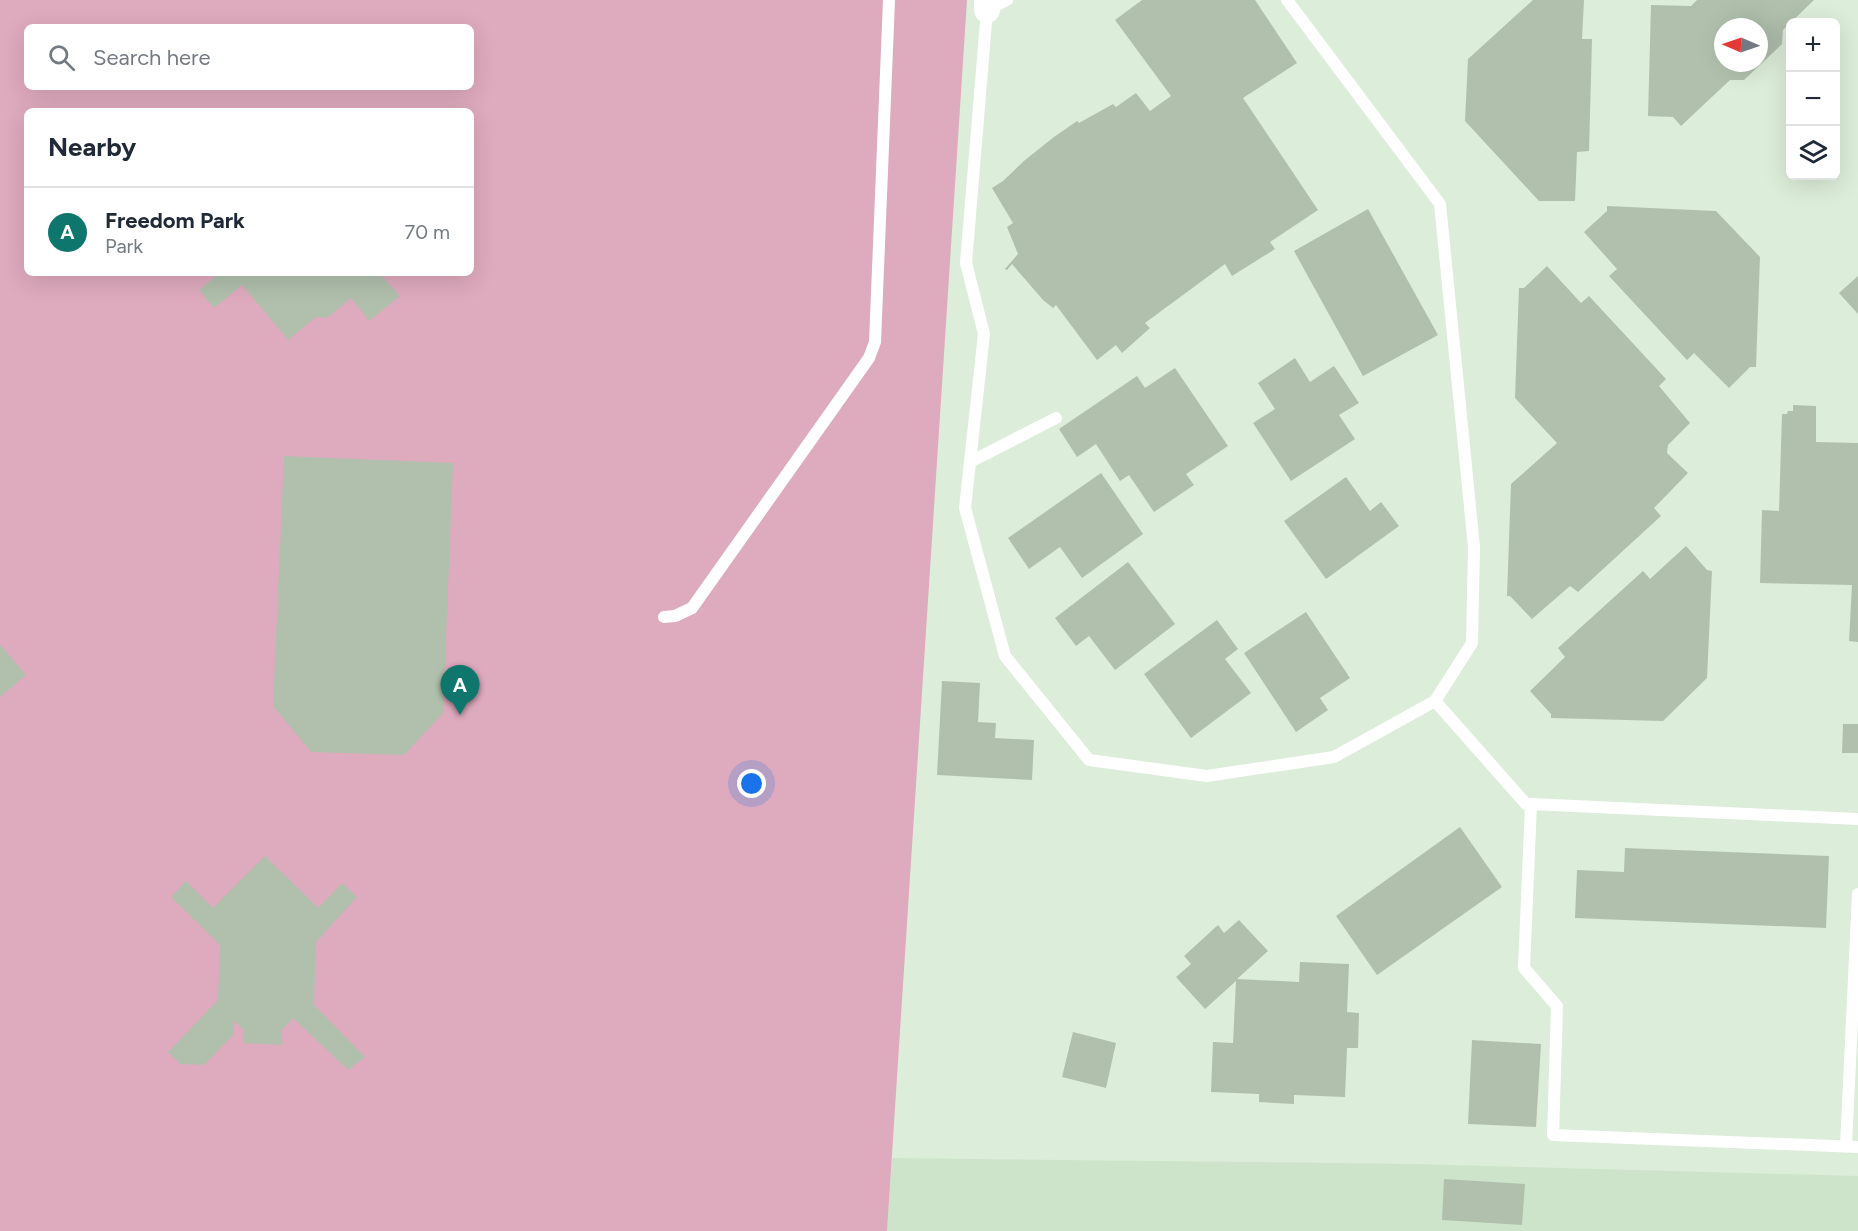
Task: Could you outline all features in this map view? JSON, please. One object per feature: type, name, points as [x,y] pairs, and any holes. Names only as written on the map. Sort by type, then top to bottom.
[{"type":"lane","points":[[664,617],[675,616],[692,608],[869,358],[875,342],[889,0]]},
{"type":"lane","points":[[994,4],[966,263],[984,334],[965,508],[1005,656],[1089,760],[1207,776],[1334,757],[1436,701],[1472,643],[1474,548],[1440,204],[1287,0]]},
{"type":"lane","points":[[970,462],[1056,418]]},
{"type":"lane","points":[[1436,701],[1526,804],[1858,819]]},
{"type":"lane","points":[[1531,804],[1524,968],[1557,1006],[1553,1134],[1852,1147],[1858,894]]},
{"type":"shaded area","points":[[0,0],[967,0],[887,1231],[0,1231]]},
{"type":"shaded area","points":[[892,1158],[1415,1164],[1858,1176],[1858,1231],[887,1231]]},
{"type":"building","points":[[1142,0],[1255,0],[1297,63],[1243,98],[1318,210],[1270,242],[1275,249],[1232,276],[1225,264],[1145,323],[1150,328],[1122,353],[1116,345],[1097,360],[1056,305],[1053,308],[1043,300],[1012,264],[1007,270],[1005,269],[1018,254],[1007,227],[1013,223],[992,188],[1077,121],[1079,123],[1113,104],[1116,107],[1136,93],[1150,111],[1171,96],[1115,20]]},
{"type":"building","points":[[1533,0],[1584,0],[1582,39],[1592,39],[1589,151],[1577,152],[1575,201],[1539,201],[1465,121],[1468,59]]},
{"type":"building","points":[[1697,0],[1814,0],[1795,18],[1786,18],[1782,44],[1768,57],[1768,18],[1714,18],[1714,72],[1752,72],[1744,80],[1730,80],[1681,126],[1673,117],[1648,116],[1651,5],[1691,6]]},
{"type":"building","points":[[1607,206],[1716,211],[1760,257],[1756,367],[1750,367],[1729,388],[1694,353],[1687,360],[1609,276],[1617,269],[1584,232],[1607,211]]},
{"type":"building","points":[[1368,209],[1438,335],[1363,376],[1294,251]]},
{"type":"building","points":[[1547,266],[1581,303],[1589,296],[1666,379],[1659,386],[1690,423],[1668,445],[1667,453],[1688,473],[1654,508],[1661,516],[1578,592],[1570,586],[1532,619],[1510,596],[1507,596],[1511,484],[1557,443],[1515,398],[1519,288],[1524,288]]},
{"type":"building","points":[[216,276],[382,276],[400,296],[369,321],[351,298],[327,318],[316,317],[288,340],[242,285],[214,308],[199,290]]},
{"type":"building","points":[[1858,276],[1858,314],[1839,293]]},
{"type":"building","points":[[1295,358],[1310,382],[1334,366],[1359,403],[1339,415],[1355,439],[1291,481],[1253,423],[1275,409],[1258,383]]},
{"type":"building","points":[[1175,368],[1228,446],[1186,474],[1194,485],[1154,512],[1129,475],[1120,481],[1096,444],[1077,457],[1059,429],[1137,376],[1145,388]]},
{"type":"building","points":[[1793,405],[1816,406],[1816,442],[1858,443],[1858,642],[1849,641],[1852,585],[1760,583],[1762,510],[1779,511],[1782,414],[1793,411]]},
{"type":"building","points":[[284,456],[453,463],[443,713],[404,755],[311,752],[273,706]]},
{"type":"building","points":[[1101,473],[1143,534],[1082,578],[1060,547],[1029,569],[1008,538]]},
{"type":"building","points":[[1346,477],[1370,511],[1381,502],[1399,526],[1326,579],[1284,521]]},
{"type":"building","points":[[1686,546],[1707,570],[1712,571],[1707,678],[1663,721],[1551,718],[1551,714],[1530,691],[1565,657],[1558,648],[1643,571],[1650,579]]},
{"type":"building","points":[[1128,562],[1175,624],[1115,670],[1089,636],[1076,646],[1055,618]]},
{"type":"building","points":[[1306,612],[1350,678],[1320,698],[1328,710],[1296,732],[1244,653]]},
{"type":"building","points":[[1217,620],[1238,649],[1225,659],[1251,693],[1191,738],[1144,674]]},
{"type":"building","points":[[0,645],[26,675],[0,697]]},
{"type":"building","points":[[942,681],[980,683],[978,722],[996,723],[995,738],[1034,740],[1032,780],[937,775]]},
{"type":"building","points":[[1843,724],[1858,724],[1858,753],[1842,753]]},
{"type":"building","points":[[1460,827],[1502,887],[1377,975],[1336,916]]},
{"type":"building","points":[[1625,848],[1829,856],[1826,928],[1575,918],[1577,870],[1624,872]]},
{"type":"building","points":[[265,856],[318,908],[342,883],[357,897],[316,942],[314,1005],[365,1057],[348,1070],[293,1018],[282,1030],[282,1045],[243,1043],[244,1030],[234,1021],[234,1034],[204,1065],[180,1064],[168,1052],[218,1000],[220,945],[171,897],[186,881],[213,908]]},
{"type":"building","points":[[1239,920],[1268,951],[1237,979],[1299,982],[1300,962],[1349,964],[1347,1012],[1359,1013],[1358,1048],[1347,1048],[1345,1097],[1294,1095],[1294,1104],[1259,1102],[1259,1094],[1211,1092],[1213,1042],[1233,1043],[1236,981],[1205,1009],[1176,977],[1191,964],[1184,956],[1218,925],[1224,933]]},
{"type":"building","points":[[1073,1032],[1116,1043],[1106,1088],[1062,1077]]},
{"type":"building","points":[[1472,1040],[1541,1044],[1536,1127],[1468,1124]]},
{"type":"building","points":[[1444,1179],[1525,1184],[1522,1225],[1442,1220]]},
{"type":"place","name":"Freedom Park","points":[[460,715]]}]
